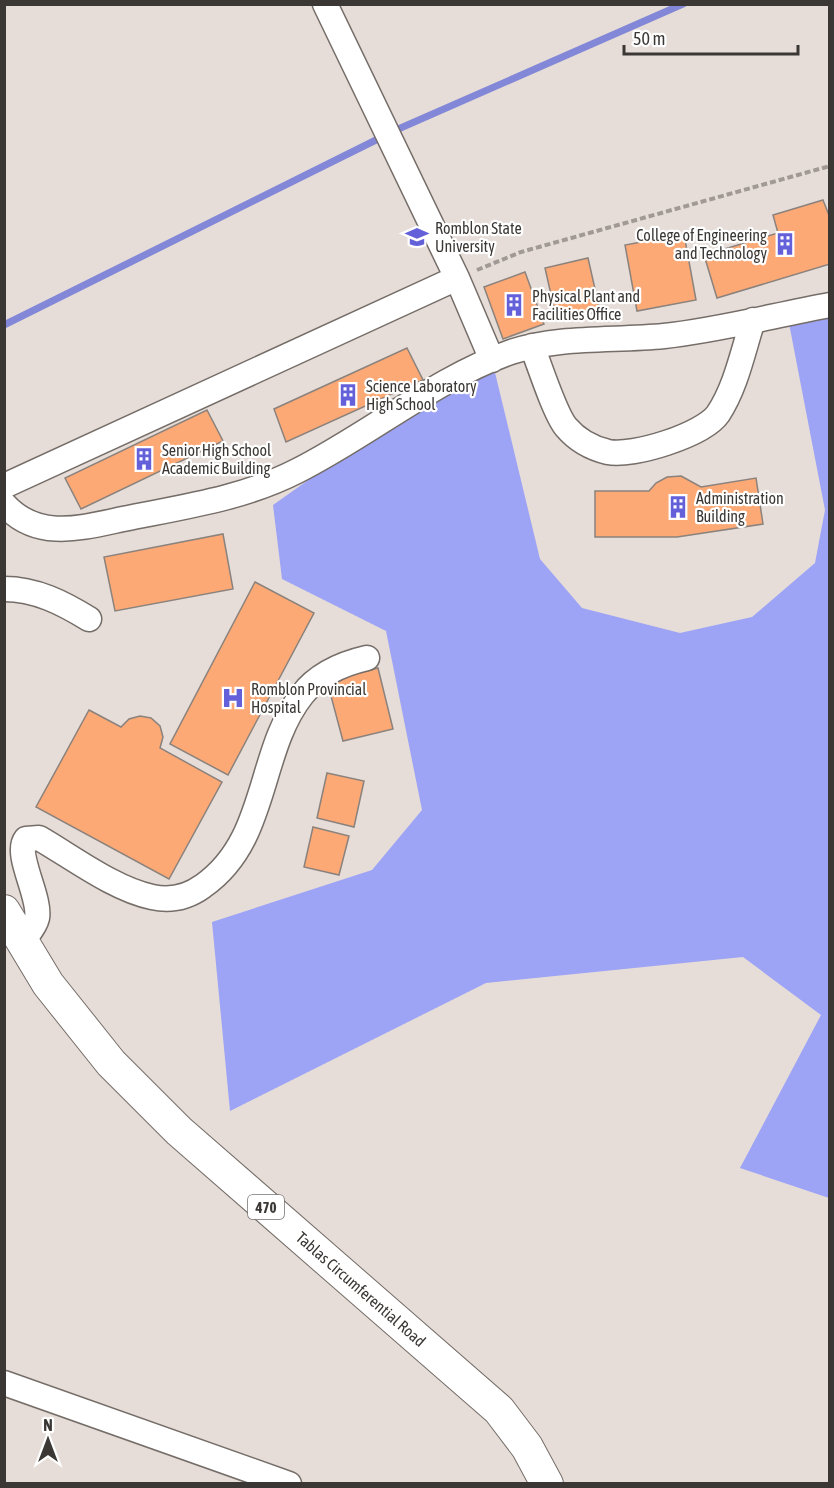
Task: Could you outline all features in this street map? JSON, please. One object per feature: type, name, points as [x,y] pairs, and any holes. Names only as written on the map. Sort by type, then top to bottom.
[{"type":"main road","name":"Tablas Circumferential Road","points":[[4,911],[48,984],[111,1063],[179,1131],[499,1410],[527,1447],[547,1484]]},
{"type":"street","points":[[325,4],[457,278],[492,360]]},
{"type":"street","points":[[4,486],[457,278]]},
{"type":"street","points":[[4,504],[23,520],[47,530],[76,529],[251,491],[299,471],[472,369],[532,346],[559,342],[665,336],[830,305]]},
{"type":"street","points":[[532,346],[564,425],[585,445],[610,453],[638,450],[698,432],[716,416],[730,393],[753,320]]},
{"type":"street","points":[[4,589],[41,595],[65,604],[89,619]]},
{"type":"street","points":[[22,942],[37,919],[38,907],[22,849],[26,839],[39,838],[129,889],[170,899],[192,894],[228,865],[243,843],[289,716],[302,695],[316,680],[336,667],[367,658]]},
{"type":"street","points":[[4,1383],[289,1484]]},
{"type":"path","points":[[457,278],[521,252],[830,166]]},
{"type":"shaded area","points":[[829,305],[829,1198],[740,1168],[821,1015],[743,957],[486,983],[230,1111],[212,922],[372,870],[422,810],[386,631],[282,579],[273,505],[437,389],[492,360],[540,559],[582,608],[680,633],[752,617],[815,563],[825,510],[787,313]]},
{"type":"building","name":"College of Engineering and Technology","points":[[823,200],[830,218],[830,264],[717,298],[704,255],[778,233],[773,215]]},
{"type":"building","points":[[684,234],[696,300],[637,311],[625,245]]},
{"type":"building","points":[[588,258],[600,311],[557,321],[545,268]]},
{"type":"building","name":"Physical Plant and Facilities Office","points":[[525,272],[544,324],[503,339],[484,287]]},
{"type":"building","name":"Science Laboratory High School","points":[[407,348],[423,380],[286,442],[274,409]]},
{"type":"building","name":"Senior High School Academic Building","points":[[207,410],[223,441],[81,509],[65,478]]},
{"type":"building","name":"Administration Building","points":[[681,476],[701,487],[756,478],[763,524],[677,537],[595,537],[595,491],[649,491],[656,483],[667,477]]},
{"type":"building","points":[[223,534],[233,589],[115,611],[104,557]]},
{"type":"building","points":[[255,582],[314,613],[228,775],[170,744]]},
{"type":"building","points":[[378,668],[393,729],[343,741],[327,681]]},
{"type":"building","points":[[89,710],[121,727],[129,719],[140,716],[151,718],[160,726],[163,737],[160,748],[222,782],[169,879],[36,807]]},
{"type":"building","points":[[327,773],[364,781],[354,827],[317,818]]},
{"type":"building","points":[[313,827],[349,836],[339,875],[304,867]]},
{"type":"waterway","points":[[396,130],[683,4]]},
{"type":"waterway","points":[[6,324],[378,139]]},
{"type":"place","name":"Romblon State University","points":[[417,237]]},
{"type":"place","name":"College of Engineering and Technology","points":[[785,244]]},
{"type":"place","name":"Physical Plant and Facilities Office","points":[[514,305]]},
{"type":"place","name":"Science Laboratory High School","points":[[348,395]]},
{"type":"place","name":"Senior High School Academic Building","points":[[144,459]]},
{"type":"place","name":"Administration Building","points":[[678,507]]},
{"type":"place","name":"Romblon Provincial Hospital","points":[[233,698]]}]
